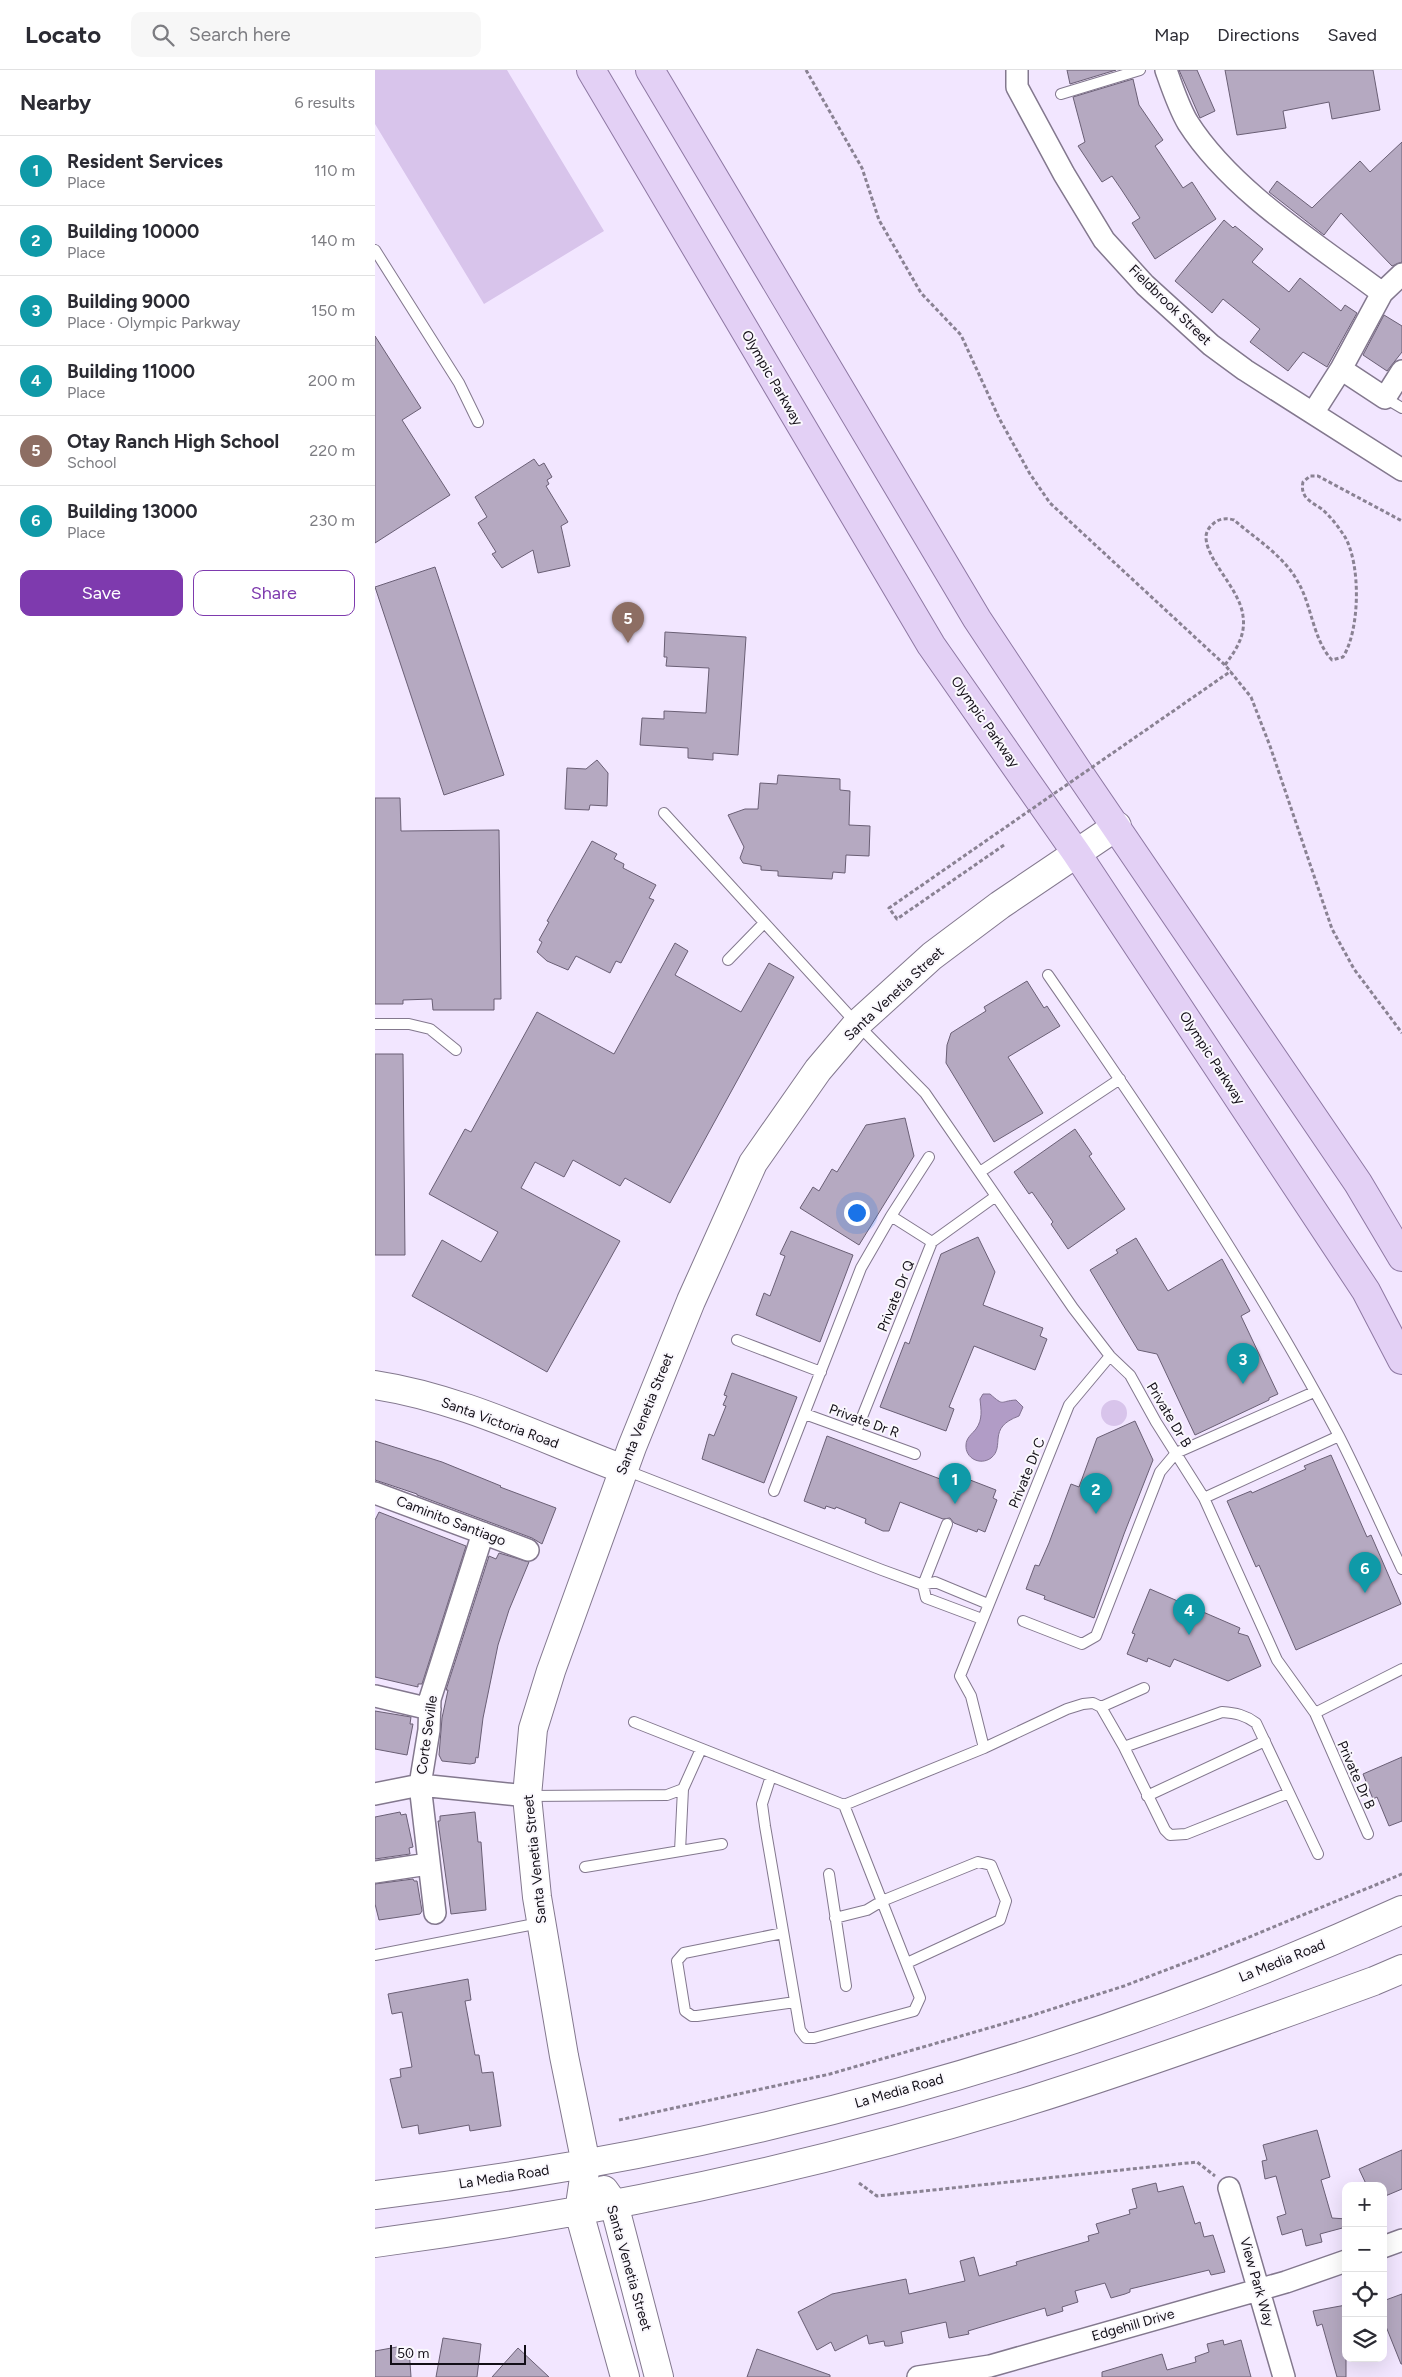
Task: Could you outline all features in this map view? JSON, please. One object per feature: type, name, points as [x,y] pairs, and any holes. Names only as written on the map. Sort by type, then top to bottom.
[{"type":"main road","name":"Olympic Parkway","points":[[591,70],[931,645],[1077,854],[1365,1291],[1402,1360]]},
{"type":"main road","points":[[650,70],[977,619],[1077,770],[1117,826],[1358,1183],[1402,1256]]},
{"type":"street","name":"Fieldbrook Street","points":[[1017,70],[1017,87],[1104,240],[1145,285],[1211,345],[1245,370],[1402,470]]},
{"type":"street","points":[[1166,70],[1187,122],[1212,154],[1250,193],[1382,293]]},
{"type":"street","points":[[1313,413],[1341,368],[1382,293],[1402,274]]},
{"type":"street","points":[[1341,368],[1393,403],[1402,371]]},
{"type":"street","name":"Santa Venetia Street","points":[[625,2377],[579,2212],[586,2164],[564,2056],[541,1923],[527,1796],[536,1721],[551,1671],[623,1470],[691,1302],[753,1163],[818,1070],[857,1024],[932,956],[1000,905],[1117,826]]},
{"type":"street","name":"Santa Victoria Road","points":[[375,1385],[401,1389],[469,1410],[623,1470]]},
{"type":"street","name":"Caminito Santiago","points":[[375,1492],[528,1550]]},
{"type":"street","name":"Corte Seville","points":[[435,1913],[420,1785],[430,1699],[483,1533]]},
{"type":"street","points":[[375,1696],[430,1709]]},
{"type":"street","points":[[375,1794],[420,1785],[527,1796]]},
{"type":"street","points":[[375,1872],[428,1864]]},
{"type":"street","name":"La Media Road","points":[[375,2195],[468,2184],[586,2164],[764,2128],[1023,2056],[1167,2008],[1358,1930],[1402,1910]]},
{"type":"street","points":[[375,2243],[579,2212],[773,2170],[855,2150],[1033,2099],[1183,2050],[1374,1981],[1402,1969]]},
{"type":"street","name":"Santa Venetia Street","points":[[586,2164],[614,2204],[659,2377]]},
{"type":"street","name":"View Park Way","points":[[1229,2188],[1284,2377]]},
{"type":"street","points":[[1387,2246],[1402,2240]]},
{"type":"street","name":"Edgehill Drive","points":[[918,2377],[990,2366],[1259,2290],[1342,2261]]},
{"type":"lane","points":[[1061,94],[1139,70]]},
{"type":"lane","points":[[375,250],[459,383],[478,422]]},
{"type":"lane","name":"Private Dr B","points":[[664,813],[857,1024],[925,1093],[1073,1308],[1110,1356],[1130,1375],[1204,1498],[1277,1660],[1315,1714],[1368,1834]]},
{"type":"lane","points":[[727,960],[764,923]]},
{"type":"lane","points":[[1048,975],[1190,1184],[1256,1290],[1339,1436],[1402,1569]]},
{"type":"lane","points":[[375,1024],[409,1024],[429,1029],[456,1050]]},
{"type":"lane","points":[[980,1172],[1120,1079]]},
{"type":"lane","points":[[774,1492],[861,1268],[891,1216],[929,1157]]},
{"type":"lane","points":[[891,1216],[932,1242],[996,1196]]},
{"type":"lane","name":"Private Dr Q","points":[[856,1432],[932,1242]]},
{"type":"lane","points":[[737,1340],[821,1372]]},
{"type":"lane","name":"Private Dr C","points":[[984,1748],[971,1696],[960,1676],[1069,1405],[1110,1356]]},
{"type":"lane","points":[[1023,1621],[1081,1644],[1096,1636],[1160,1472],[1176,1453],[1314,1392]]},
{"type":"lane","name":"Private Dr R","points":[[805,1414],[915,1454]]},
{"type":"lane","points":[[1204,1498],[1339,1436]]},
{"type":"lane","points":[[623,1470],[923,1585],[935,1582],[985,1611]]},
{"type":"lane","points":[[947,1524],[923,1585],[927,1598],[985,1611]]},
{"type":"lane","points":[[1315,1714],[1402,1669]]},
{"type":"lane","points":[[1101,1707],[1145,1688]]},
{"type":"lane","points":[[634,1722],[844,1805],[984,1748],[1067,1709],[1093,1703],[1101,1707],[1124,1747],[1165,1830],[1170,1835],[1178,1836],[1289,1793]]},
{"type":"lane","points":[[1124,1747],[1222,1712],[1234,1712],[1252,1720],[1256,1723],[1265,1741],[1318,1854]]},
{"type":"lane","points":[[1147,1796],[1265,1741]]},
{"type":"lane","points":[[680,1851],[683,1789],[701,1748]]},
{"type":"lane","points":[[771,1776],[762,1804],[800,2030],[806,2038],[814,2038],[914,2011],[920,1998],[844,1805]]},
{"type":"lane","points":[[527,1796],[667,1795],[683,1789]]},
{"type":"lane","points":[[585,1867],[722,1844]]},
{"type":"lane","points":[[835,1918],[867,1910],[882,1901],[979,1862],[991,1865],[1006,1901],[1000,1920],[907,1963]]},
{"type":"lane","points":[[829,1874],[846,1986]]},
{"type":"lane","points":[[375,1955],[541,1923]]},
{"type":"lane","points":[[783,1933],[684,1953],[677,1962],[685,2011],[692,2016],[697,2016],[795,2002]]},
{"type":"path","points":[[806,70],[862,168],[879,220],[921,293],[961,335],[999,418],[1030,474],[1050,503],[1225,665],[1251,697],[1270,746],[1332,929],[1354,969],[1402,1033]]},
{"type":"path","points":[[1225,665],[1240,642],[1244,618],[1236,594],[1209,549],[1206,537],[1208,528],[1216,521],[1227,518],[1234,520],[1277,556],[1291,571],[1304,593],[1323,646],[1332,660],[1343,656],[1350,644],[1354,618],[1356,573],[1346,538],[1324,511],[1306,497],[1302,489],[1303,482],[1310,476],[1318,476],[1402,521]]},
{"type":"path","points":[[1004,845],[897,919],[889,908],[1231,671]]},
{"type":"path","points":[[619,2120],[830,2074],[1030,2016],[1124,1986],[1208,1954],[1402,1874]]},
{"type":"path","points":[[859,2183],[877,2196],[1197,2162],[1229,2188]]},
{"type":"shaded area","points":[[375,70],[507,70],[604,231],[484,304],[375,124]]},
{"type":"shaded area","points":[[983,1394],[990,1394],[1002,1402],[1016,1400],[1023,1407],[1019,1416],[1003,1426],[998,1437],[997,1448],[991,1458],[978,1461],[968,1454],[966,1443],[980,1422],[980,1399]]},
{"type":"shaded area","points":[[1114,1400],[1123,1404],[1127,1413],[1123,1422],[1114,1426],[1105,1422],[1101,1413],[1105,1404]]},
{"type":"building","points":[[1067,70],[1116,70],[1070,84]]},
{"type":"building","points":[[1179,70],[1197,70],[1215,111],[1200,118]]},
{"type":"building","points":[[1225,70],[1373,70],[1380,110],[1332,119],[1329,102],[1283,111],[1286,128],[1237,135]]},
{"type":"building","points":[[1133,79],[1139,105],[1163,140],[1155,146],[1183,188],[1192,182],[1216,219],[1155,259],[1132,223],[1140,218],[1121,189],[1112,176],[1102,182],[1078,146],[1085,142],[1073,97]]},
{"type":"building","points":[[1402,142],[1402,262],[1392,266],[1341,213],[1324,235],[1269,192],[1277,181],[1312,208],[1360,161],[1370,172]]},
{"type":"building","points":[[1224,220],[1233,228],[1235,226],[1263,249],[1252,262],[1289,292],[1300,278],[1341,311],[1345,305],[1357,313],[1327,367],[1303,352],[1288,371],[1250,342],[1260,329],[1223,299],[1212,313],[1175,281]]},
{"type":"building","points":[[1384,315],[1402,326],[1402,352],[1387,371],[1363,355]]},
{"type":"building","points":[[375,336],[421,408],[402,420],[450,495],[375,543]]},
{"type":"building","points":[[534,459],[539,466],[544,463],[552,477],[547,480],[549,484],[546,486],[568,522],[561,526],[570,566],[538,573],[533,550],[502,568],[492,554],[496,552],[478,523],[487,517],[475,497]]},
{"type":"building","points":[[435,567],[504,775],[444,795],[375,587]]},
{"type":"building","points":[[665,632],[746,637],[738,755],[713,753],[713,760],[688,758],[688,748],[640,745],[642,718],[664,719],[664,711],[706,713],[709,668],[666,666],[667,657],[664,657]]},
{"type":"building","points":[[597,760],[608,773],[607,806],[590,805],[589,810],[565,809],[567,768],[586,769]]},
{"type":"building","points":[[778,775],[840,779],[840,790],[850,791],[849,825],[870,826],[869,856],[846,855],[845,873],[833,872],[832,879],[778,876],[778,871],[761,870],[761,866],[743,863],[740,858],[744,847],[728,815],[745,809],[758,809],[760,783],[777,784]]},
{"type":"building","points":[[375,798],[400,798],[401,831],[499,830],[501,999],[494,999],[494,1010],[433,1010],[432,999],[403,1000],[403,1004],[375,1004]]},
{"type":"building","points":[[592,841],[617,854],[614,859],[624,864],[623,868],[656,885],[649,898],[654,900],[621,963],[616,961],[610,973],[576,956],[568,970],[547,961],[537,952],[542,942],[539,940],[549,922],[547,921]]},
{"type":"building","points":[[675,943],[688,951],[675,975],[741,1012],[769,963],[794,977],[670,1203],[625,1178],[620,1186],[573,1160],[564,1177],[535,1162],[521,1188],[620,1241],[547,1372],[412,1296],[442,1240],[481,1262],[498,1232],[429,1194],[465,1129],[471,1132],[537,1012],[614,1054]]},
{"type":"building","points":[[1027,981],[1044,1008],[1047,1006],[1060,1026],[1008,1057],[1043,1113],[994,1142],[946,1063],[947,1045],[951,1033],[986,1011],[984,1007]]},
{"type":"building","points":[[375,1054],[403,1054],[405,1255],[375,1255]]},
{"type":"building","points":[[905,1118],[914,1156],[859,1245],[800,1208],[813,1187],[819,1191],[832,1169],[837,1172],[866,1125]]},
{"type":"building","points":[[1075,1129],[1092,1154],[1089,1156],[1125,1209],[1068,1249],[1051,1224],[1053,1222],[1032,1192],[1029,1194],[1014,1172]]},
{"type":"building","points":[[791,1231],[853,1255],[820,1342],[756,1315],[764,1293],[770,1296],[785,1256],[780,1254]]},
{"type":"building","points":[[978,1237],[995,1272],[983,1305],[1043,1328],[1040,1336],[1047,1339],[1035,1370],[974,1346],[949,1407],[954,1409],[946,1431],[880,1407],[905,1342],[909,1344],[941,1254]]},
{"type":"building","points":[[1136,1238],[1168,1291],[1222,1259],[1250,1311],[1241,1316],[1278,1394],[1195,1435],[1157,1354],[1138,1350],[1090,1270],[1118,1253],[1116,1250]]},
{"type":"building","points":[[732,1373],[797,1397],[764,1483],[702,1459],[709,1434],[714,1436],[726,1406],[723,1405],[727,1396],[724,1395]]},
{"type":"building","points":[[1135,1421],[1153,1460],[1094,1618],[1044,1599],[1045,1596],[1026,1589],[1035,1565],[1039,1566],[1049,1543],[1071,1484],[1079,1487],[1097,1438]]},
{"type":"building","points":[[827,1436],[948,1482],[952,1473],[996,1490],[993,1498],[997,1500],[985,1532],[978,1529],[977,1532],[954,1523],[950,1518],[943,1519],[900,1502],[889,1531],[883,1531],[865,1523],[866,1519],[836,1507],[835,1509],[826,1506],[825,1509],[804,1501]]},
{"type":"building","points":[[375,1441],[442,1462],[556,1508],[542,1544],[532,1538],[375,1480]]},
{"type":"building","points":[[1331,1455],[1367,1537],[1371,1535],[1401,1604],[1296,1650],[1259,1565],[1256,1567],[1227,1501],[1251,1491],[1252,1493],[1306,1469],[1304,1466]]},
{"type":"building","points":[[379,1512],[466,1546],[422,1684],[418,1684],[418,1687],[375,1677],[375,1520]]},
{"type":"building","points":[[499,1553],[529,1562],[509,1610],[498,1645],[483,1718],[478,1758],[476,1757],[475,1763],[470,1764],[442,1761],[439,1755],[442,1718],[448,1690],[446,1690],[489,1556],[496,1559]]},
{"type":"building","points":[[1150,1589],[1240,1628],[1238,1633],[1248,1636],[1261,1666],[1228,1681],[1174,1659],[1170,1667],[1148,1658],[1147,1662],[1127,1654],[1135,1634],[1132,1633]]},
{"type":"building","points":[[375,1711],[411,1717],[410,1724],[413,1724],[407,1755],[375,1749]]},
{"type":"building","points":[[1402,1757],[1402,1821],[1389,1826],[1377,1797],[1373,1799],[1363,1774]]},
{"type":"building","points":[[400,1812],[401,1815],[406,1814],[413,1847],[409,1848],[410,1854],[375,1859],[375,1817]]},
{"type":"building","points":[[475,1812],[478,1842],[481,1842],[486,1910],[451,1914],[438,1821],[440,1821],[440,1816]]},
{"type":"building","points":[[413,1879],[417,1881],[422,1911],[420,1914],[379,1920],[375,1904],[375,1884]]},
{"type":"building","points":[[468,1979],[471,2000],[465,2001],[475,2055],[479,2055],[482,2073],[493,2072],[501,2126],[470,2131],[469,2125],[419,2134],[418,2125],[402,2128],[390,2079],[401,2077],[400,2069],[412,2067],[402,2012],[392,2014],[388,1994]]},
{"type":"building","points":[[1317,2130],[1330,2177],[1321,2180],[1332,2218],[1342,2219],[1342,2228],[1320,2234],[1322,2242],[1306,2246],[1302,2229],[1282,2235],[1277,2217],[1286,2214],[1276,2176],[1265,2179],[1262,2161],[1267,2160],[1263,2145]]},
{"type":"building","points":[[1402,2150],[1402,2189],[1387,2195],[1387,2182],[1365,2182],[1359,2169]]},
{"type":"building","points":[[1156,2183],[1158,2192],[1183,2186],[1195,2224],[1200,2222],[1204,2237],[1213,2235],[1225,2272],[1211,2275],[1209,2270],[1130,2289],[1130,2292],[1111,2298],[1105,2283],[1075,2291],[1078,2302],[1062,2307],[1063,2311],[1047,2316],[1045,2308],[968,2331],[969,2334],[949,2338],[946,2322],[901,2332],[903,2343],[889,2346],[885,2346],[884,2341],[869,2344],[867,2335],[835,2351],[831,2342],[817,2350],[798,2312],[832,2294],[906,2279],[909,2294],[965,2281],[960,2261],[974,2257],[979,2276],[1017,2265],[1016,2262],[1089,2241],[1088,2236],[1099,2233],[1096,2224],[1130,2214],[1129,2210],[1137,2208],[1132,2189]]},
{"type":"building","points":[[1402,2294],[1402,2364],[1387,2329],[1387,2300]]},
{"type":"building","points":[[1342,2306],[1342,2362],[1346,2362],[1346,2377],[1337,2377],[1322,2324],[1317,2326],[1313,2311]]},
{"type":"building","points":[[443,2338],[481,2344],[477,2377],[436,2377]]},
{"type":"building","points":[[1223,2340],[1224,2345],[1241,2340],[1251,2377],[1102,2377],[1102,2372],[1162,2354],[1167,2370],[1196,2362],[1195,2357],[1209,2352],[1207,2344]]},
{"type":"building","points":[[397,2347],[398,2349],[409,2348],[411,2377],[375,2377],[375,2351]]},
{"type":"building","points":[[518,2348],[549,2377],[492,2377]]},
{"type":"building","points":[[757,2349],[830,2375],[830,2377],[747,2377]]},
{"type":"place","name":"Otay Ranch High School","points":[[628,643]]},
{"type":"place","name":"Building 9000","points":[[1243,1384]]},
{"type":"place","name":"Resident Services","points":[[955,1504]]},
{"type":"place","name":"Building 10000","points":[[1096,1514]]},
{"type":"place","name":"Building 13000","points":[[1365,1593]]},
{"type":"place","name":"Building 11000","points":[[1189,1635]]}]
